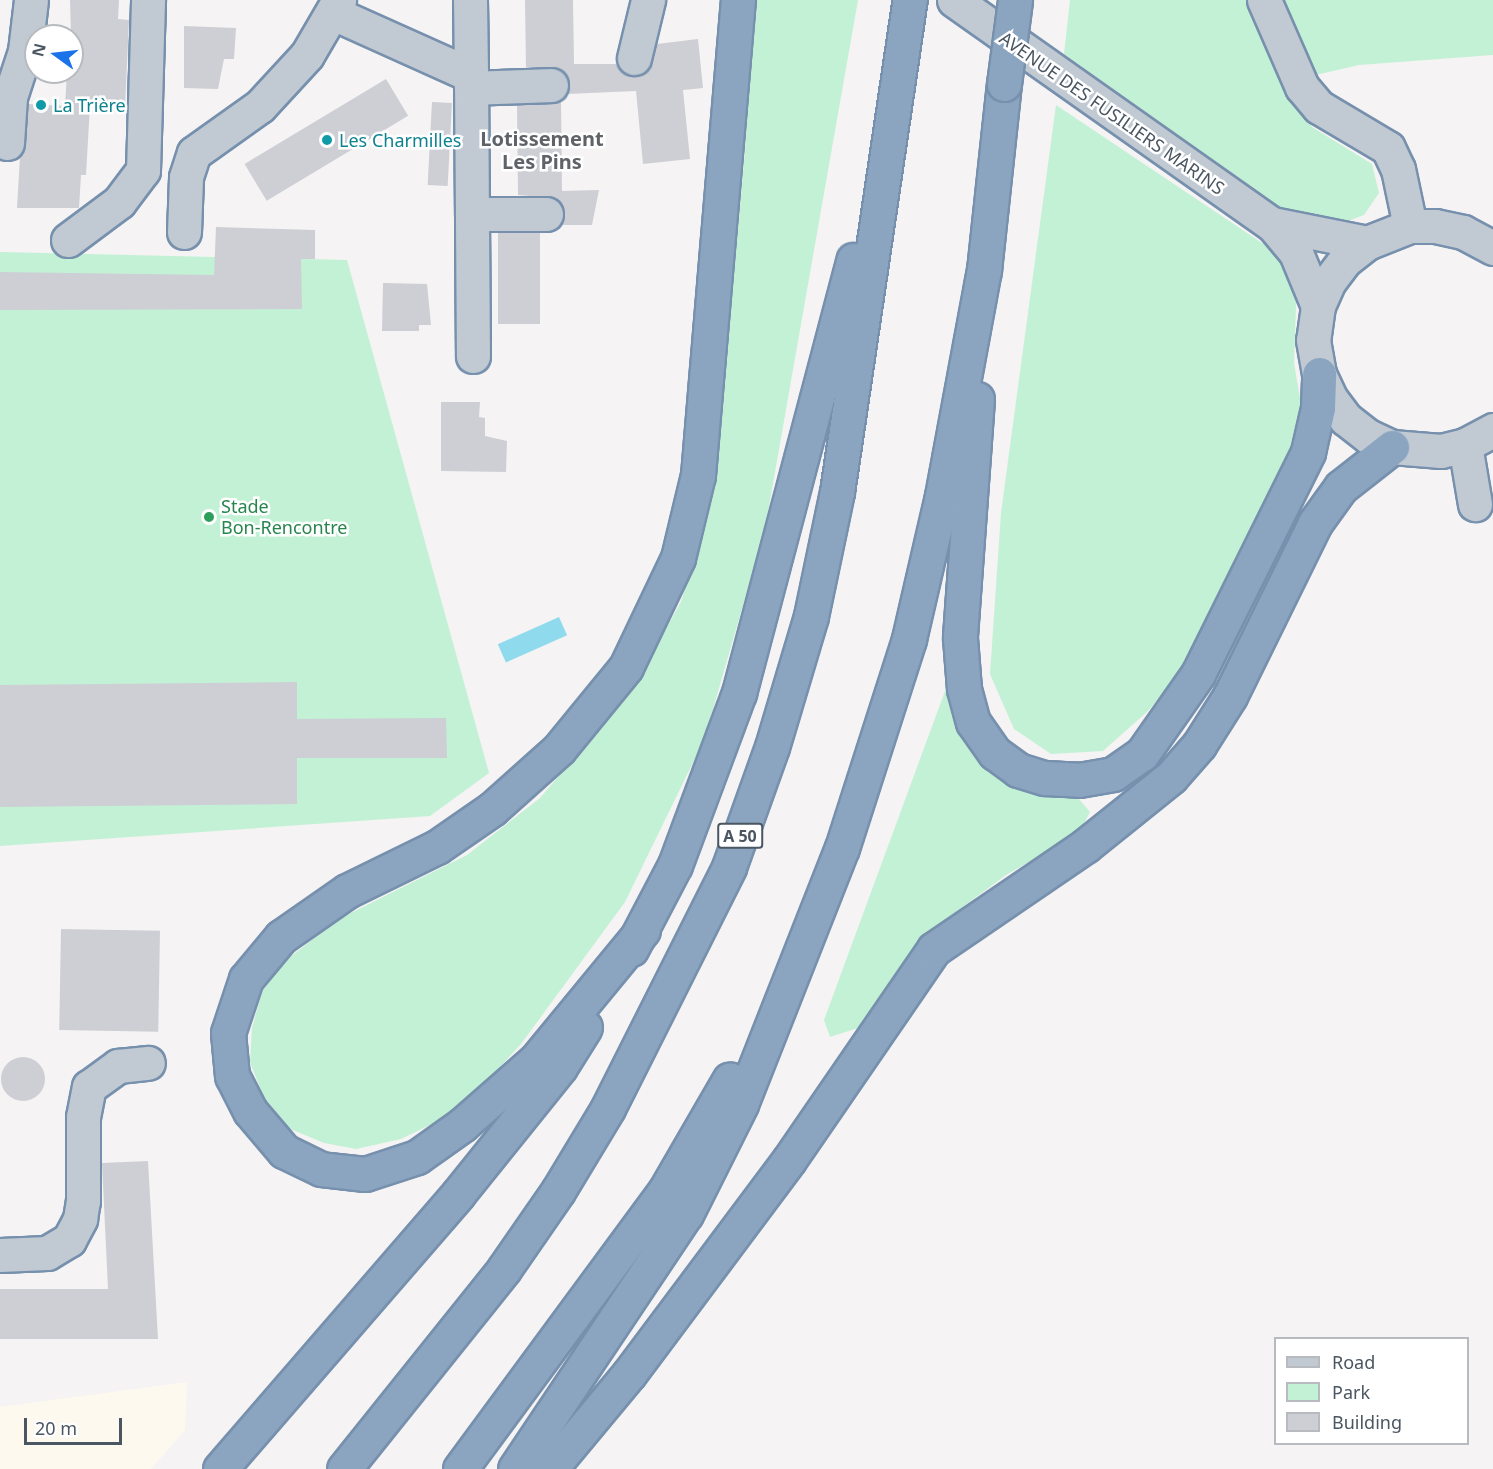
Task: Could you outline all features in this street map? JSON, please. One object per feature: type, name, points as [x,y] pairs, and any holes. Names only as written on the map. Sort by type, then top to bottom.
[{"type":"highway","points":[[643,930],[536,1060],[462,1125],[417,1157],[365,1174],[321,1169],[284,1150],[250,1112],[232,1076],[228,1033],[246,979],[281,937],[348,891],[437,847],[492,809],[559,749],[626,667],[678,558],[698,476],[738,0]]},
{"type":"highway","name":"A 50","points":[[344,1469],[504,1269],[558,1191],[608,1108],[729,867],[772,747],[811,616],[837,492],[910,0]]},
{"type":"highway","points":[[1015,0],[984,270],[961,648],[964,689],[973,723],[995,753],[1018,770],[1045,778],[1079,780],[1113,774],[1142,754],[1170,718],[1198,674],[1292,492],[1308,452],[1318,408],[1319,374]]},
{"type":"highway","points":[[220,1469],[451,1203],[560,1067],[643,930],[675,865],[739,693],[894,103]]},
{"type":"highway","points":[[515,1469],[686,1215],[741,1104],[794,963],[842,848],[909,639],[942,496],[984,270]]},
{"type":"highway","points":[[550,1469],[629,1374],[789,1160],[934,949],[1085,846],[1171,777],[1199,745],[1230,696],[1315,523],[1341,487],[1392,447]]},
{"type":"highway","points":[[460,1469],[665,1191],[794,963]]},
{"type":"street","points":[[7,143],[10,97],[25,51],[30,0]]},
{"type":"street","points":[[68,240],[119,202],[143,170],[148,0]]},
{"type":"street","points":[[470,0],[473,356]]},
{"type":"street","points":[[634,58],[648,0]]},
{"type":"street","name":"AVENUE DES FUSILIERS MARINS","points":[[954,0],[1272,224],[1296,253],[1318,306]]},
{"type":"street","points":[[1264,0],[1302,87],[1319,107],[1388,148],[1398,169],[1410,226]]},
{"type":"street","points":[[184,231],[186,177],[194,153],[260,106],[307,55],[336,7],[471,81],[550,85]]},
{"type":"street","points":[[473,214],[546,214]]},
{"type":"street","name":"AVENUE DES FUSILIERS MARINS","points":[[1272,224],[1367,243]]},
{"type":"street","points":[[1492,244],[1463,232],[1435,226],[1410,226],[1367,243],[1345,260],[1329,281],[1318,306],[1313,340],[1319,374],[1346,419],[1368,436],[1392,447],[1441,451],[1465,445],[1493,430]]},
{"type":"street","points":[[1465,445],[1476,504]]},
{"type":"street","points":[[0,1255],[47,1253],[69,1240],[80,1219],[83,1202],[83,1117],[89,1087],[118,1066],[148,1063]]},
{"type":"shaded area","points":[[187,1382],[185,1430],[151,1469],[0,1469],[0,1407]]},
{"type":"green space","points":[[756,0],[858,0],[765,529],[704,740],[625,902],[521,1044],[479,1090],[440,1120],[401,1139],[356,1149],[324,1143],[288,1128],[264,1098],[250,1062],[252,1028],[262,992],[284,962],[337,920],[467,855],[540,798],[629,694],[681,602],[715,486],[745,150],[751,15]]},
{"type":"green space","points":[[1070,0],[1493,0],[1493,55],[1359,65],[1285,82],[1312,127],[1372,164],[1379,193],[1364,215],[1329,228],[1287,212],[1064,54]]},
{"type":"green space","points":[[1056,105],[1268,247],[1297,277],[1294,363],[1302,410],[1295,461],[1188,662],[1148,711],[1103,751],[1051,754],[1014,729],[990,674],[1001,513]]},
{"type":"green space","name":"Stade Bon-Rencontre","points":[[0,252],[347,260],[489,773],[430,816],[0,846]]},
{"type":"green space","points":[[948,683],[966,736],[990,770],[1036,792],[1079,799],[1090,812],[1079,833],[1006,875],[930,931],[858,1028],[830,1037],[824,1020]]},
{"type":"water","points":[[559,617],[567,635],[506,663],[498,644]]},
{"type":"building","name":"La Trière","points":[[70,0],[119,0],[118,19],[129,20],[125,107],[90,105],[86,175],[81,175],[79,208],[17,208],[20,157],[26,144],[28,104],[65,106],[66,84],[84,84],[84,24],[71,24]]},
{"type":"building","points":[[525,0],[573,0],[574,64],[616,64],[622,72],[639,76],[648,70],[657,44],[698,39],[703,88],[683,90],[690,159],[643,164],[636,91],[567,94],[570,84],[560,69],[526,67]]},
{"type":"building","points":[[184,26],[236,28],[234,59],[224,59],[218,89],[184,88]]},
{"type":"building","name":"Les Charmilles","points":[[386,79],[408,116],[267,201],[245,164]]},
{"type":"building","points":[[561,101],[562,191],[599,190],[592,225],[560,225],[565,213],[556,198],[518,195],[517,105]]},
{"type":"building","points":[[432,102],[452,103],[448,186],[428,185]]},
{"type":"building","points":[[216,227],[315,230],[315,259],[301,259],[302,309],[0,310],[0,272],[214,275]]},
{"type":"building","points":[[498,233],[540,233],[540,324],[498,324]]},
{"type":"building","points":[[383,283],[427,284],[431,325],[419,325],[419,331],[382,331]]},
{"type":"building","points":[[441,402],[480,402],[479,417],[485,418],[485,436],[507,441],[506,472],[441,471]]},
{"type":"building","points":[[297,682],[297,719],[446,718],[447,758],[297,758],[297,804],[0,807],[0,685]]},
{"type":"building","points":[[61,929],[160,931],[158,1032],[59,1030]]},
{"type":"building","points":[[23,1057],[39,1063],[45,1079],[39,1095],[23,1101],[7,1095],[1,1079],[7,1063]]},
{"type":"building","points":[[148,1161],[158,1339],[0,1339],[0,1289],[108,1289],[102,1163]]},
{"type":"place","name":"La Trière","points":[[41,105]]},
{"type":"place","name":"Les Charmilles","points":[[327,140]]},
{"type":"place","name":"Stade Bon-Rencontre","points":[[209,517]]},
{"type":"district","name":"Lotissement Les Pins","points":[[542,150]]}]
